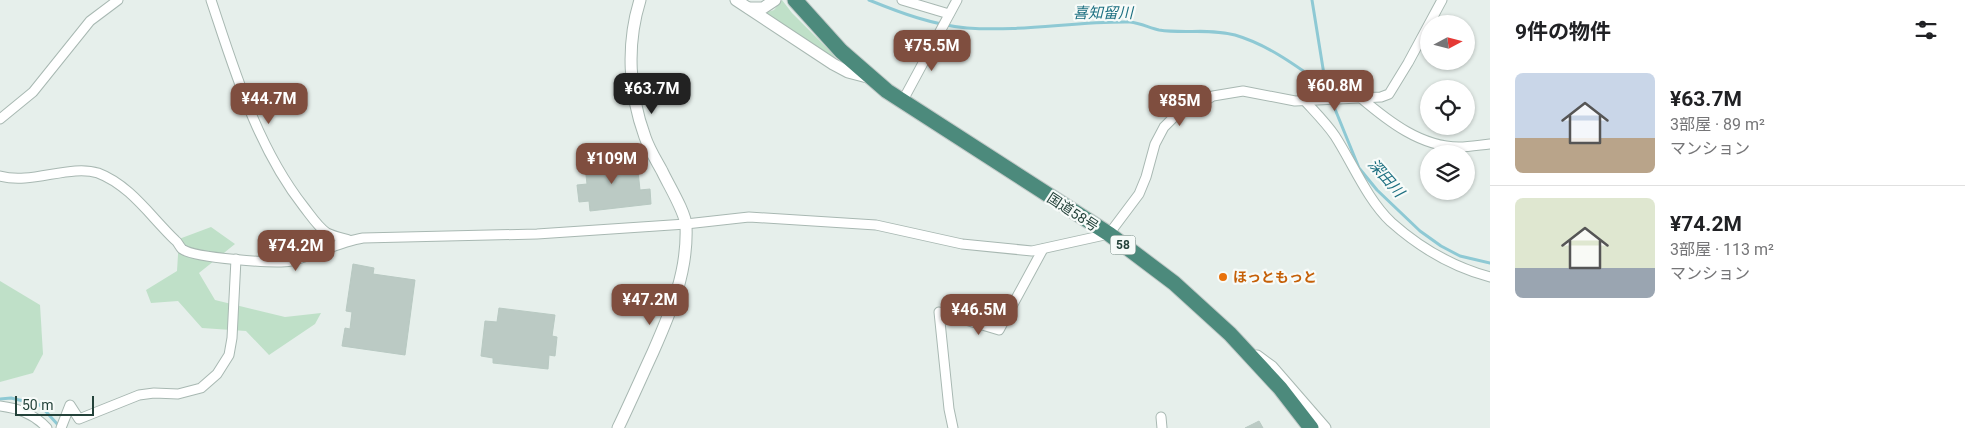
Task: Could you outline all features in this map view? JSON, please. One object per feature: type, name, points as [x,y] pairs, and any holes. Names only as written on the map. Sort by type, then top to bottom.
[{"type":"highway","name":"58","points":[[795,0],[841,51],[872,79],[902,102]]},
{"type":"highway","name":"国道58号","points":[[902,102],[1109,234],[1174,284],[1230,334],[1280,388],[1311,428]]},
{"type":"street","points":[[0,118],[32,92],[90,21],[118,0]]},
{"type":"street","points":[[211,0],[262,141],[290,188],[313,218],[328,233],[349,240]]},
{"type":"street","points":[[618,428],[670,313],[682,279],[685,262],[686,224],[675,197],[645,139],[638,115],[632,79],[630,49],[633,22],[640,0]]},
{"type":"street","points":[[736,0],[833,64],[848,72],[872,79]]},
{"type":"street","points":[[747,8],[763,8],[775,0]]},
{"type":"street","points":[[902,0],[948,16]]},
{"type":"street","points":[[902,102],[957,0]]},
{"type":"street","points":[[0,176],[12,180],[85,171],[97,173],[134,197],[182,249],[199,256],[236,259],[290,261],[349,240],[364,238],[537,234],[686,224],[749,217],[876,225],[962,244],[1032,251],[1109,234],[1139,194],[1156,144],[1164,127],[1178,113],[1190,110],[1213,96],[1243,92],[1295,101],[1309,101],[1381,97],[1389,94],[1442,0]]},
{"type":"street","points":[[1360,98],[1392,124],[1419,137],[1457,147],[1490,144]]},
{"type":"street","points":[[1309,101],[1334,135],[1360,181],[1390,221],[1431,253],[1461,267],[1490,277]]},
{"type":"street","points":[[953,428],[949,408],[939,312],[999,330],[1043,248]]},
{"type":"street","points":[[61,428],[70,405],[80,424],[139,395],[154,393],[178,394],[201,388],[217,374],[229,355],[236,259]]},
{"type":"street","points":[[1230,334],[1272,367],[1325,428]]},
{"type":"street","points":[[0,406],[18,408],[40,420],[47,428]]},
{"type":"street","points":[[1160,416],[1162,428]]},
{"type":"green space","points":[[782,0],[792,13],[833,54],[834,60],[761,14],[774,10]]},
{"type":"green space","points":[[211,227],[235,244],[199,273],[215,300],[285,317],[321,313],[315,324],[269,355],[246,331],[202,328],[178,301],[151,303],[146,290],[177,271],[179,239]]},
{"type":"green space","points":[[0,281],[40,305],[43,354],[33,373],[0,382]]},
{"type":"building","points":[[624,151],[627,172],[638,171],[640,190],[650,189],[651,204],[590,211],[589,201],[579,202],[577,185],[587,184],[585,166],[599,164],[598,154]]},
{"type":"building","points":[[353,264],[374,268],[373,274],[415,280],[405,355],[342,346],[345,328],[350,329],[352,312],[346,311]]},
{"type":"building","points":[[499,308],[555,315],[552,336],[557,337],[555,356],[549,355],[548,369],[493,363],[493,358],[481,356],[485,321],[497,322]]},
{"type":"building","points":[[1259,421],[1263,428],[1245,428]]},
{"type":"waterway","name":"喜知留川","points":[[869,0],[929,21],[967,28],[1008,29],[1130,22],[1159,30],[1225,33],[1248,39],[1260,45],[1294,64],[1326,87]]},
{"type":"waterway","name":"深田川","points":[[1312,0],[1326,87],[1359,168],[1377,190],[1420,231],[1441,246],[1460,256],[1490,263]]},
{"type":"waterway","points":[[0,399],[11,398],[40,405],[59,426]]},
{"type":"place","name":"ほっともっと","points":[[1223,277]]}]
